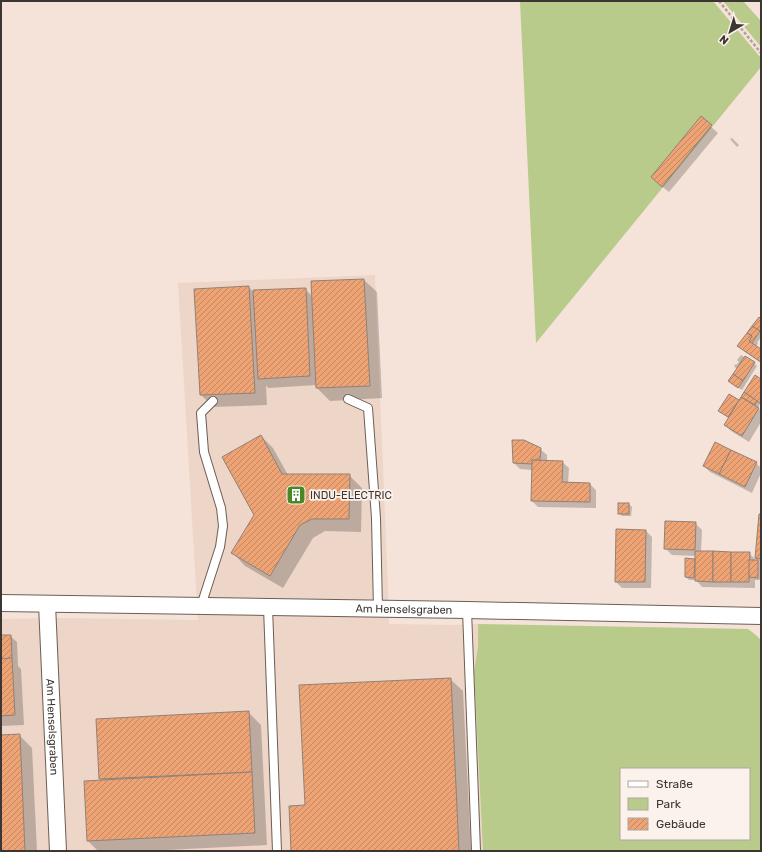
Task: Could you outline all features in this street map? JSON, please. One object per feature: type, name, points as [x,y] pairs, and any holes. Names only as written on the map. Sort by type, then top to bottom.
[{"type":"street","name":"Am Henselsgraben","points":[[1,603],[378,608],[761,616]]},
{"type":"street","name":"Am Henselsgraben","points":[[47,604],[58,851]]},
{"type":"lane","points":[[348,399],[368,408],[376,518],[378,608]]},
{"type":"lane","points":[[201,606],[220,547],[223,526],[221,508],[204,452],[201,413],[213,401]]},
{"type":"lane","points":[[268,607],[277,851]]},
{"type":"lane","points":[[467,610],[476,851]]},
{"type":"path","points":[[719,1],[761,53]]},
{"type":"shaded area","points":[[375,275],[389,624],[478,624],[478,647],[474,671],[483,851],[1,851],[1,619],[60,618],[198,620],[178,283]]},
{"type":"green space","points":[[520,1],[713,1],[761,58],[761,67],[536,343]]},
{"type":"green space","points":[[723,1],[743,1],[761,21],[761,47]]},
{"type":"green space","points":[[478,624],[748,629],[761,640],[761,851],[483,851],[474,671],[478,647]]},
{"type":"building","points":[[701,116],[712,125],[662,187],[651,177]]},
{"type":"building","points":[[364,279],[370,386],[316,388],[311,281]]},
{"type":"building","points":[[249,286],[255,393],[200,395],[194,289]]},
{"type":"building","points":[[306,288],[310,376],[258,379],[253,290]]},
{"type":"building","points":[[759,317],[761,319],[761,332],[752,326]]},
{"type":"building","points":[[752,326],[760,331],[752,343],[749,341],[752,336],[747,333]]},
{"type":"building","points":[[747,333],[752,336],[749,341],[761,349],[761,362],[737,346]]},
{"type":"building","points":[[745,356],[755,362],[743,381],[733,374]]},
{"type":"building","points":[[733,374],[743,381],[738,388],[728,381]]},
{"type":"building","points":[[755,375],[761,379],[761,404],[744,392]]},
{"type":"building","points":[[744,392],[757,401],[755,405],[741,397]]},
{"type":"building","points":[[729,394],[739,400],[728,417],[718,411]]},
{"type":"building","points":[[741,397],[759,408],[742,436],[724,425]]},
{"type":"building","name":"INDU-ELECTRIC","points":[[261,435],[282,474],[350,474],[349,519],[312,519],[300,525],[270,576],[231,553],[254,515],[222,457]]},
{"type":"building","points":[[512,440],[524,440],[541,448],[540,460],[532,460],[532,464],[513,463]]},
{"type":"building","points":[[715,442],[731,450],[719,474],[703,466]]},
{"type":"building","points":[[731,450],[757,462],[745,487],[719,474]]},
{"type":"building","points":[[532,460],[563,461],[562,482],[590,483],[590,502],[531,501]]},
{"type":"building","points":[[618,503],[629,503],[629,514],[618,514]]},
{"type":"building","points":[[759,514],[761,514],[761,559],[755,558]]},
{"type":"building","points":[[665,521],[696,522],[695,550],[664,549]]},
{"type":"building","points":[[616,529],[646,530],[645,582],[615,582]]},
{"type":"building","points":[[695,551],[713,551],[713,582],[695,581]]},
{"type":"building","points":[[713,551],[731,552],[731,582],[713,582]]},
{"type":"building","points":[[731,552],[750,552],[749,582],[731,582]]},
{"type":"building","points":[[685,558],[695,559],[694,578],[685,577]]},
{"type":"building","points":[[749,560],[758,560],[758,578],[749,577]]},
{"type":"building","points":[[1,635],[11,635],[12,658],[1,659]]},
{"type":"building","points":[[12,658],[15,715],[1,716],[1,659]]},
{"type":"building","points":[[451,678],[459,851],[291,851],[289,806],[305,805],[299,685]]},
{"type":"building","points":[[249,711],[252,772],[99,779],[96,719]]},
{"type":"building","points":[[20,734],[25,851],[1,851],[1,735]]},
{"type":"building","points":[[252,772],[255,833],[87,841],[84,781]]},
{"type":"place","name":"INDU-ELECTRIC","points":[[296,495]]}]
